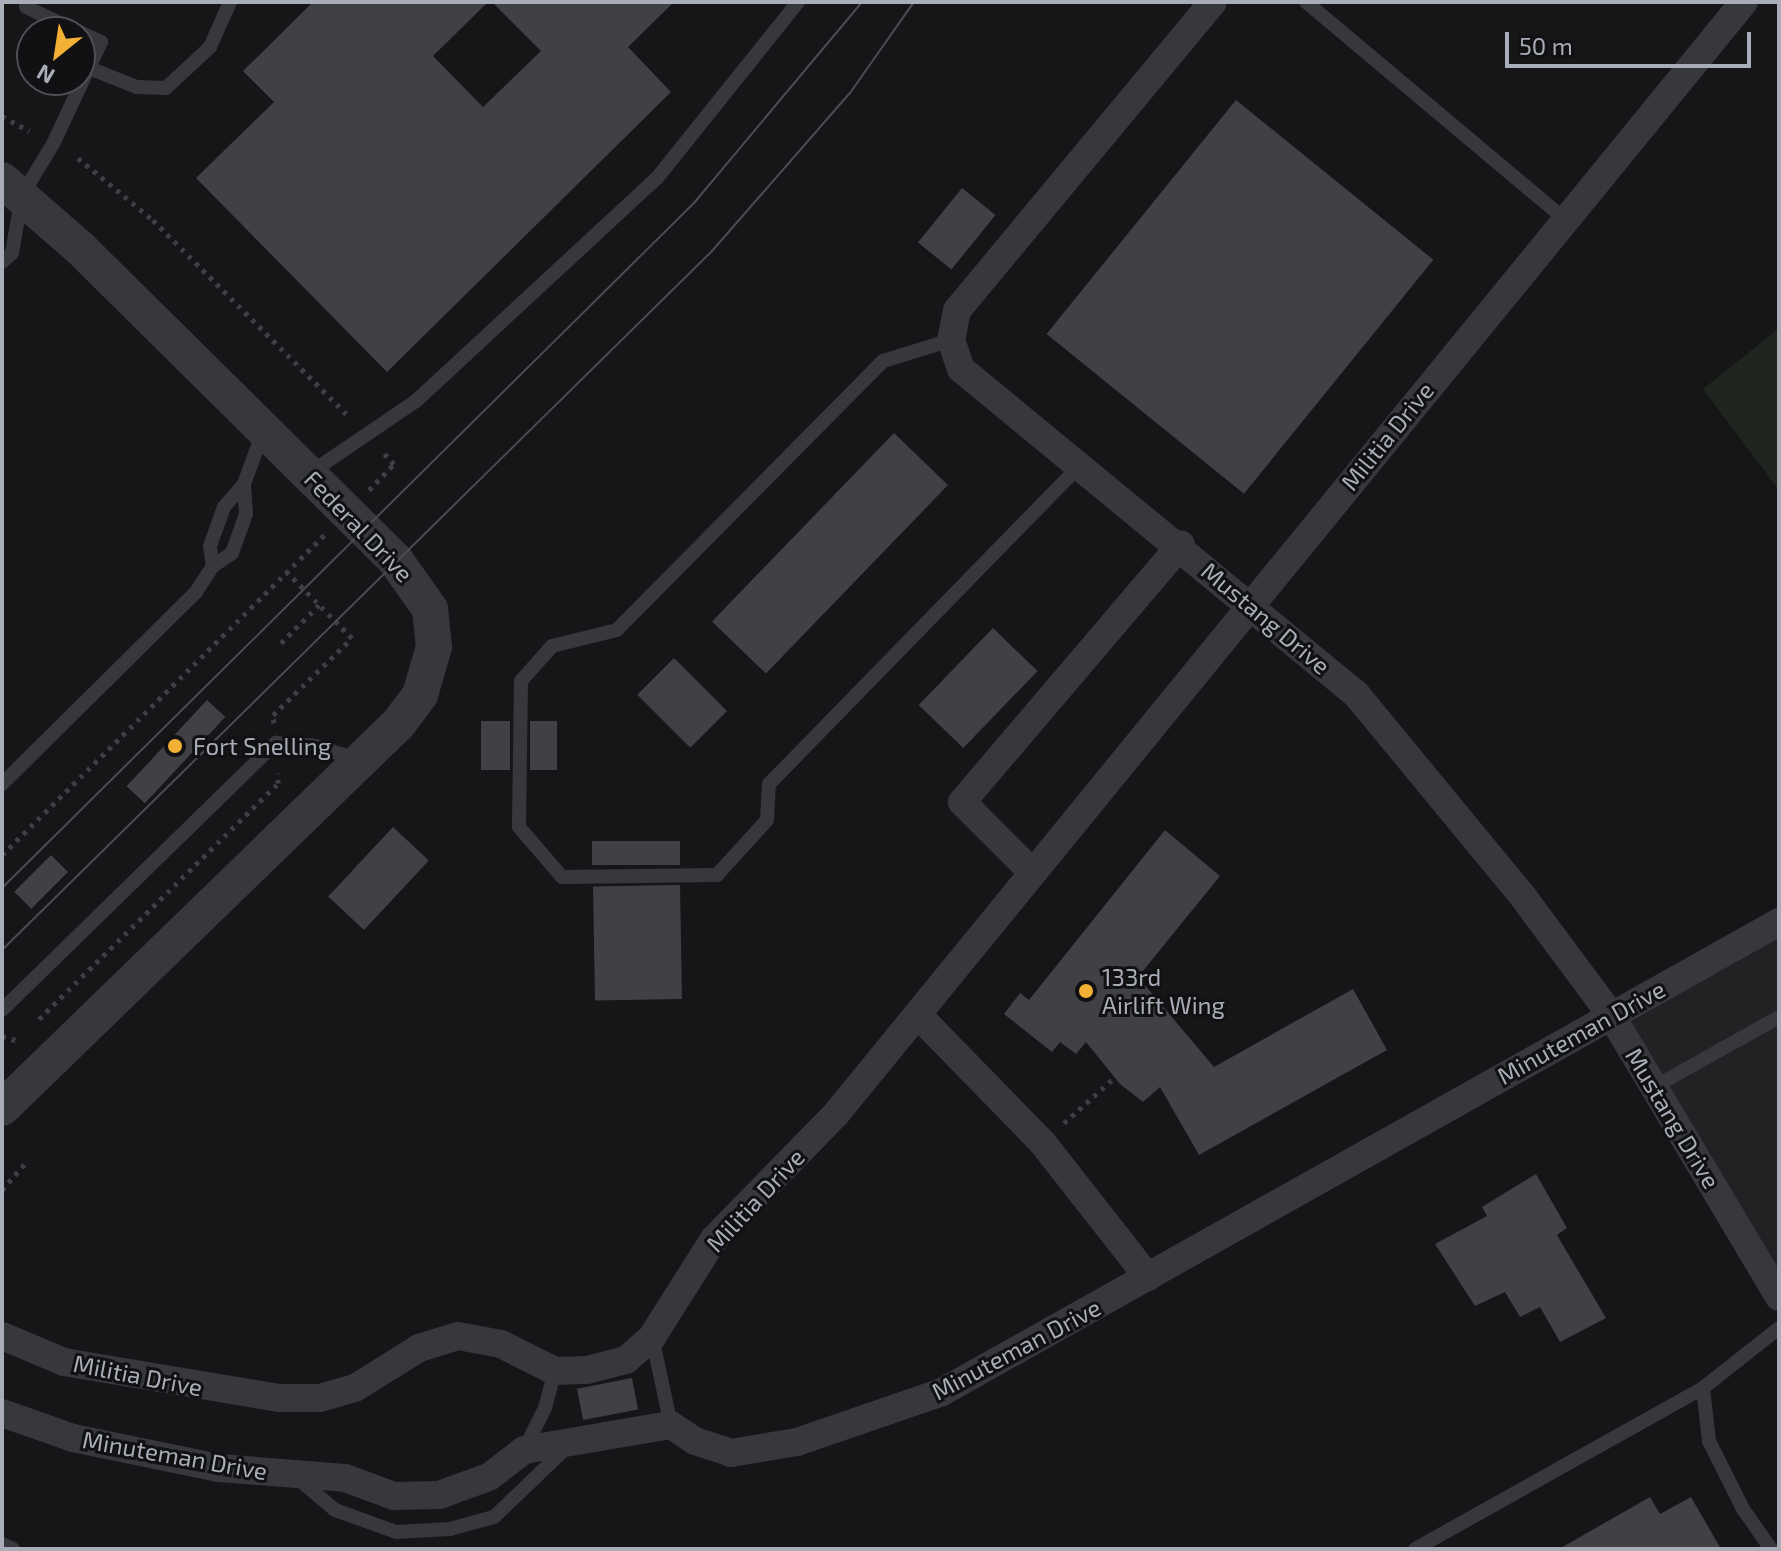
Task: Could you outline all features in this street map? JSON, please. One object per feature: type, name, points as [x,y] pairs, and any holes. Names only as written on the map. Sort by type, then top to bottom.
[{"type":"street","points":[[951,340],[957,310],[1213,2]]},
{"type":"street","name":"Militia Drive","points":[[2,1336],[64,1362],[107,1372],[279,1398],[320,1398],[355,1388],[419,1348],[458,1336],[501,1344],[555,1371],[587,1370],[626,1360],[652,1337],[714,1239],[836,1114],[1247,605],[1744,2]]},
{"type":"street","name":"Federal Drive","points":[[2,1108],[361,761],[420,695],[434,647],[430,609],[414,581],[310,473],[9,194]]},
{"type":"street","name":"Mustang Drive","points":[[951,340],[961,369],[1181,545],[1247,605],[1356,694],[1524,898],[1611,1015],[1779,1297]]},
{"type":"street","points":[[1032,872],[962,802],[1181,545]]},
{"type":"street","name":"Minuteman Drive","points":[[2,1413],[73,1438],[219,1468],[345,1478],[394,1496],[439,1495],[489,1477],[524,1450],[671,1425],[695,1441],[731,1453],[797,1442],[942,1392],[1779,922]]},
{"type":"street","points":[[918,1015],[1042,1142],[1148,1277]]},
{"type":"lane","points":[[96,71],[137,87],[166,88],[210,47],[230,2]]},
{"type":"lane","points":[[310,473],[416,401],[657,178],[798,2]]},
{"type":"lane","points":[[1306,2],[1565,219]]},
{"type":"lane","points":[[26,7],[45,16]]},
{"type":"lane","points":[[2,262],[12,253],[9,194],[71,96]]},
{"type":"lane","points":[[951,340],[883,361],[617,630],[552,646],[521,681],[519,827],[562,877],[717,875],[767,820],[769,784],[1080,465]]},
{"type":"lane","points":[[213,566],[210,546],[224,507],[244,484],[264,430]]},
{"type":"lane","points":[[2,784],[196,592],[213,566],[232,553],[246,514],[244,484]]},
{"type":"lane","points":[[2,1010],[276,743],[315,746],[361,761]]},
{"type":"lane","points":[[1654,1087],[1779,1017]]},
{"type":"lane","points":[[1415,1549],[1703,1388],[1779,1328]]},
{"type":"lane","points":[[652,1337],[671,1425]]},
{"type":"lane","points":[[524,1450],[545,1408],[555,1371]]},
{"type":"lane","points":[[1703,1388],[1709,1441],[1743,1509],[1771,1549]]},
{"type":"lane","points":[[294,1475],[348,1515],[396,1532],[450,1529],[494,1517],[571,1443]]},
{"type":"lane","points":[[2,1544],[13,1549]]},
{"type":"path","points":[[2,116],[29,131]]},
{"type":"path","points":[[78,158],[153,220],[394,464],[368,490]]},
{"type":"path","points":[[2,855],[322,537]]},
{"type":"path","points":[[281,643],[319,605]]},
{"type":"path","points":[[1042,1142],[1115,1077]]},
{"type":"path","points":[[2,1190],[28,1160]]},
{"type":"shaded area","points":[[1779,328],[1779,490],[1703,389]]},
{"type":"shaded area","points":[[1779,922],[1779,1297],[1611,1015]]},
{"type":"building","points":[[313,2],[488,2],[433,56],[483,107],[541,51],[492,2],[674,2],[628,47],[671,92],[387,372],[196,178],[274,102],[243,71]]},
{"type":"building","points":[[1236,100],[1433,260],[1244,494],[1047,334]]},
{"type":"building","points":[[962,188],[995,215],[951,269],[918,242]]},
{"type":"building","points":[[894,433],[948,485],[766,674],[712,621]]},
{"type":"building","points":[[993,628],[1038,671],[963,748],[919,705]]},
{"type":"building","points":[[674,658],[727,711],[690,748],[637,695]]},
{"type":"building","points":[[207,700],[225,717],[145,803],[127,786]]},
{"type":"building","points":[[481,721],[510,721],[510,770],[481,770]]},
{"type":"building","points":[[530,721],[557,721],[557,770],[530,770]]},
{"type":"building","points":[[393,827],[429,860],[364,930],[328,896]]},
{"type":"building","name":"133rd Airlift Wing","points":[[1165,830],[1220,876],[1138,977],[1214,1067],[1353,989],[1387,1050],[1199,1155],[1160,1087],[1143,1102],[1120,1084],[1086,1042],[1076,1054],[1060,1042],[1052,1052],[1004,1014],[1020,993],[1029,1000]]},
{"type":"building","points":[[592,841],[680,841],[680,865],[592,865]]},
{"type":"building","points":[[51,855],[68,872],[31,909],[14,892]]},
{"type":"building","points":[[680,885],[682,999],[595,1001],[593,887]]},
{"type":"building","points":[[1536,1174],[1567,1228],[1557,1235],[1606,1318],[1560,1342],[1540,1307],[1520,1317],[1505,1292],[1475,1306],[1435,1244],[1487,1216],[1482,1207]]},
{"type":"building","points":[[632,1378],[638,1409],[583,1420],[577,1389]]},
{"type":"building","points":[[1650,1497],[1660,1514],[1691,1497],[1721,1549],[1559,1549]]},
{"type":"tram line","points":[[2,888],[694,203],[862,2]]},
{"type":"tram line","points":[[2,950],[712,251],[850,93],[914,2]]},
{"type":"place","name":"Fort Snelling","points":[[175,746]]},
{"type":"place","name":"133rd Airlift Wing","points":[[1086,991]]}]
